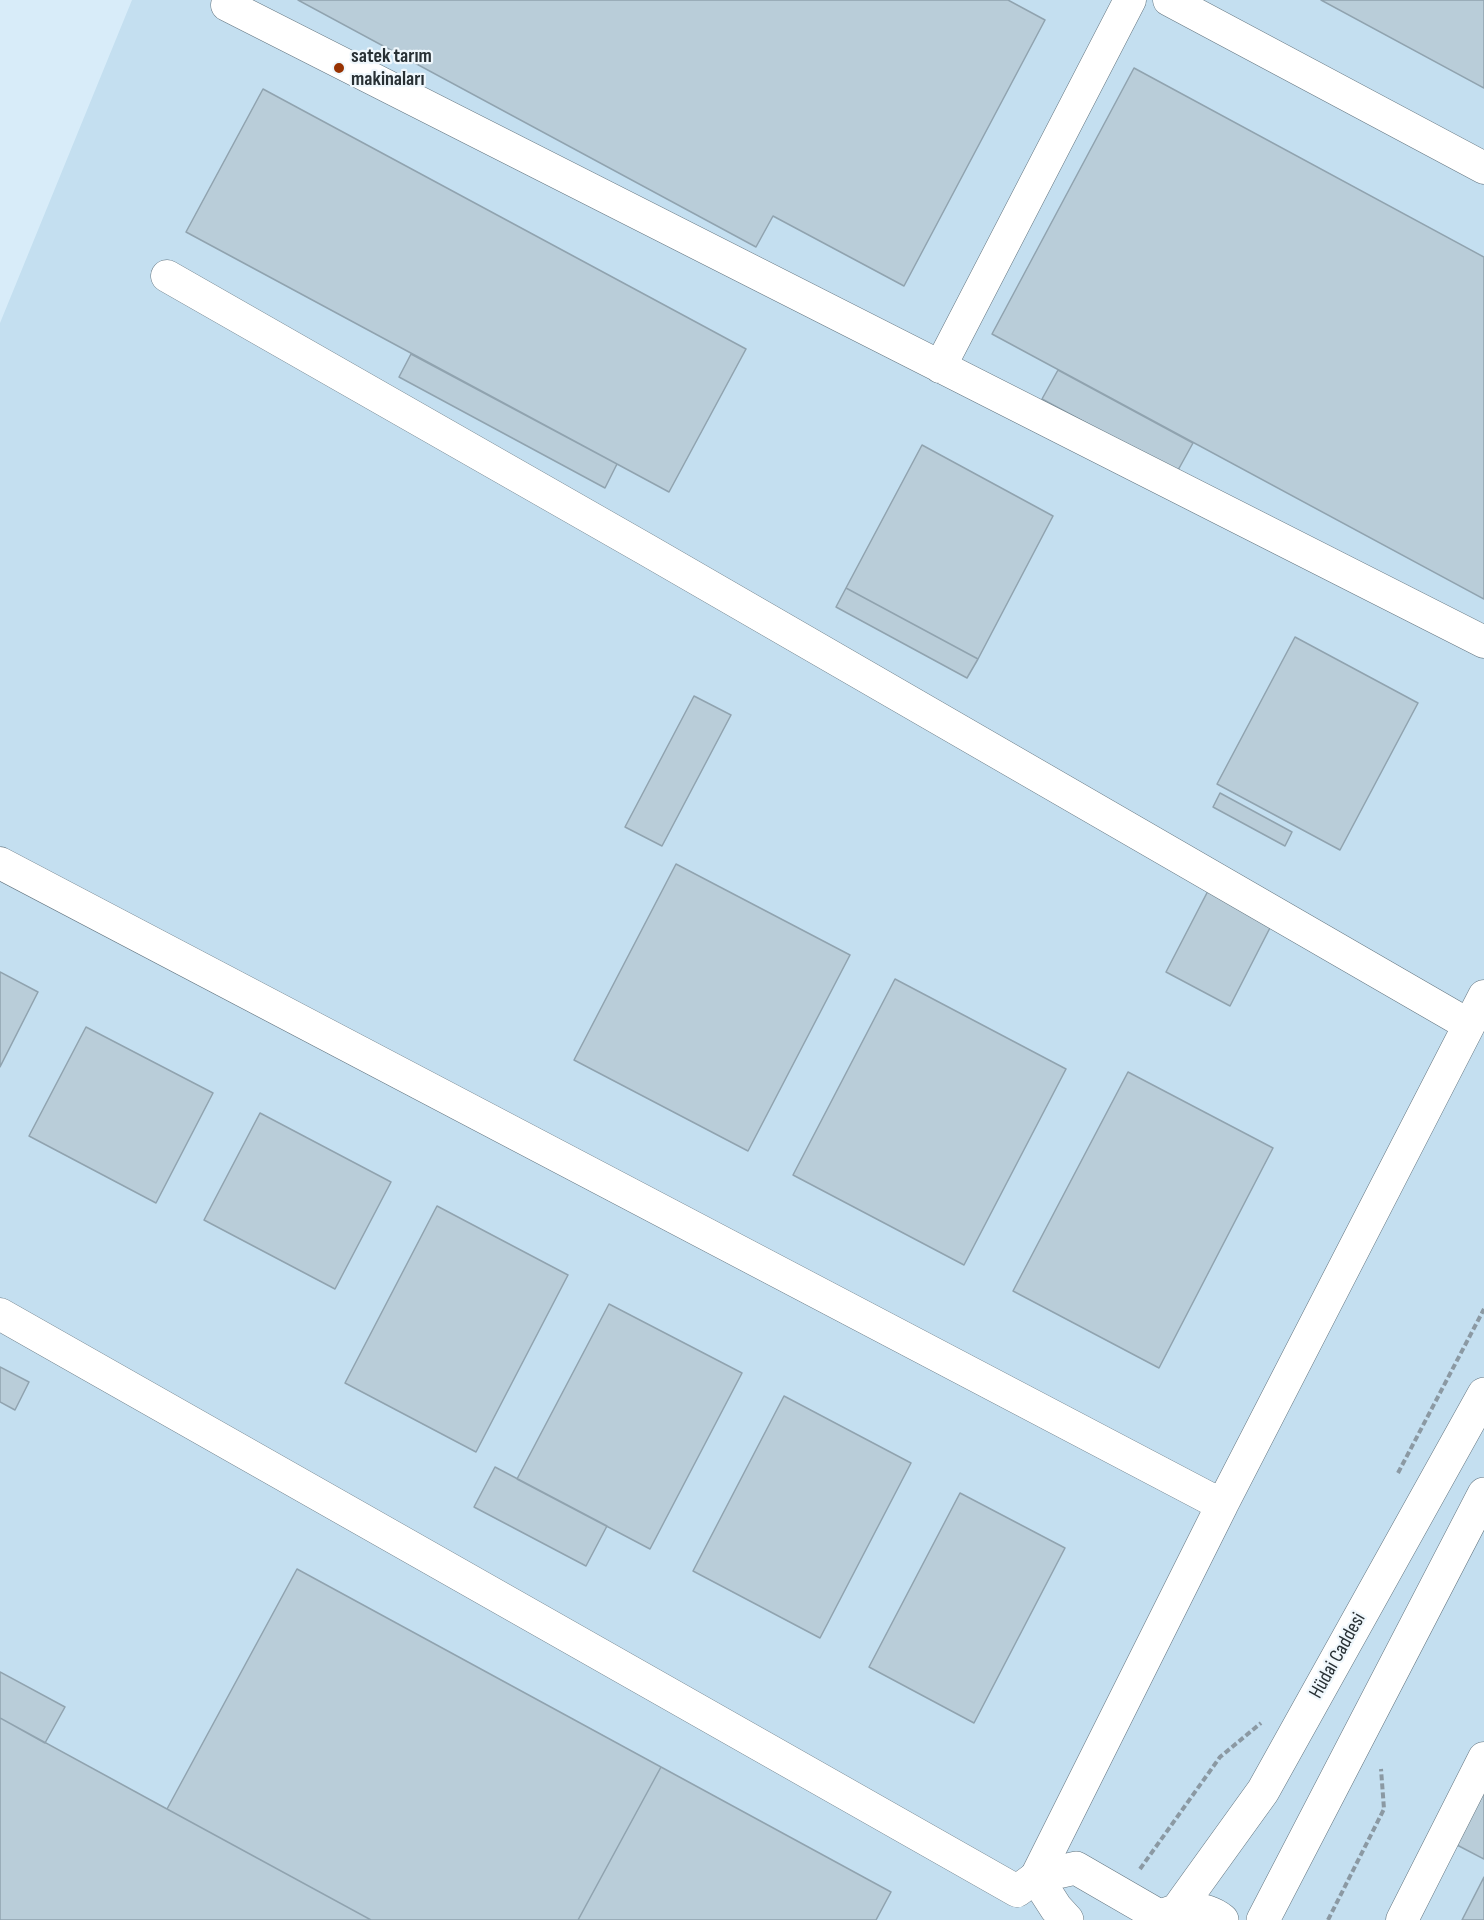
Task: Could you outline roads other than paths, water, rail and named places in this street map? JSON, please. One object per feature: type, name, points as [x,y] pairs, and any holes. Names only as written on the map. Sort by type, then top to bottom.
[{"type":"street","points":[[940,367],[1130,0]]},
{"type":"street","points":[[1169,0],[1484,168]]},
{"type":"street","points":[[227,5],[1484,642]]},
{"type":"street","points":[[167,276],[647,550],[1469,1025]]},
{"type":"street","points":[[0,863],[1222,1505]]},
{"type":"street","points":[[1036,1877],[1222,1505],[1484,996]]},
{"type":"street","points":[[0,1314],[1017,1891],[1036,1877],[1076,1868],[1164,1915],[1198,1909],[1222,1920]]},
{"type":"street","name":"Hüdai Caddesi","points":[[1164,1915],[1263,1791],[1484,1394]]},
{"type":"street","points":[[1263,1920],[1484,1494]]},
{"type":"street","points":[[1402,1920],[1484,1758]]},
{"type":"street","points":[[1036,1877],[1056,1908],[1067,1920]]},
{"type":"place","name":"satek tarım makinaları","points":[[339,68]]}]
